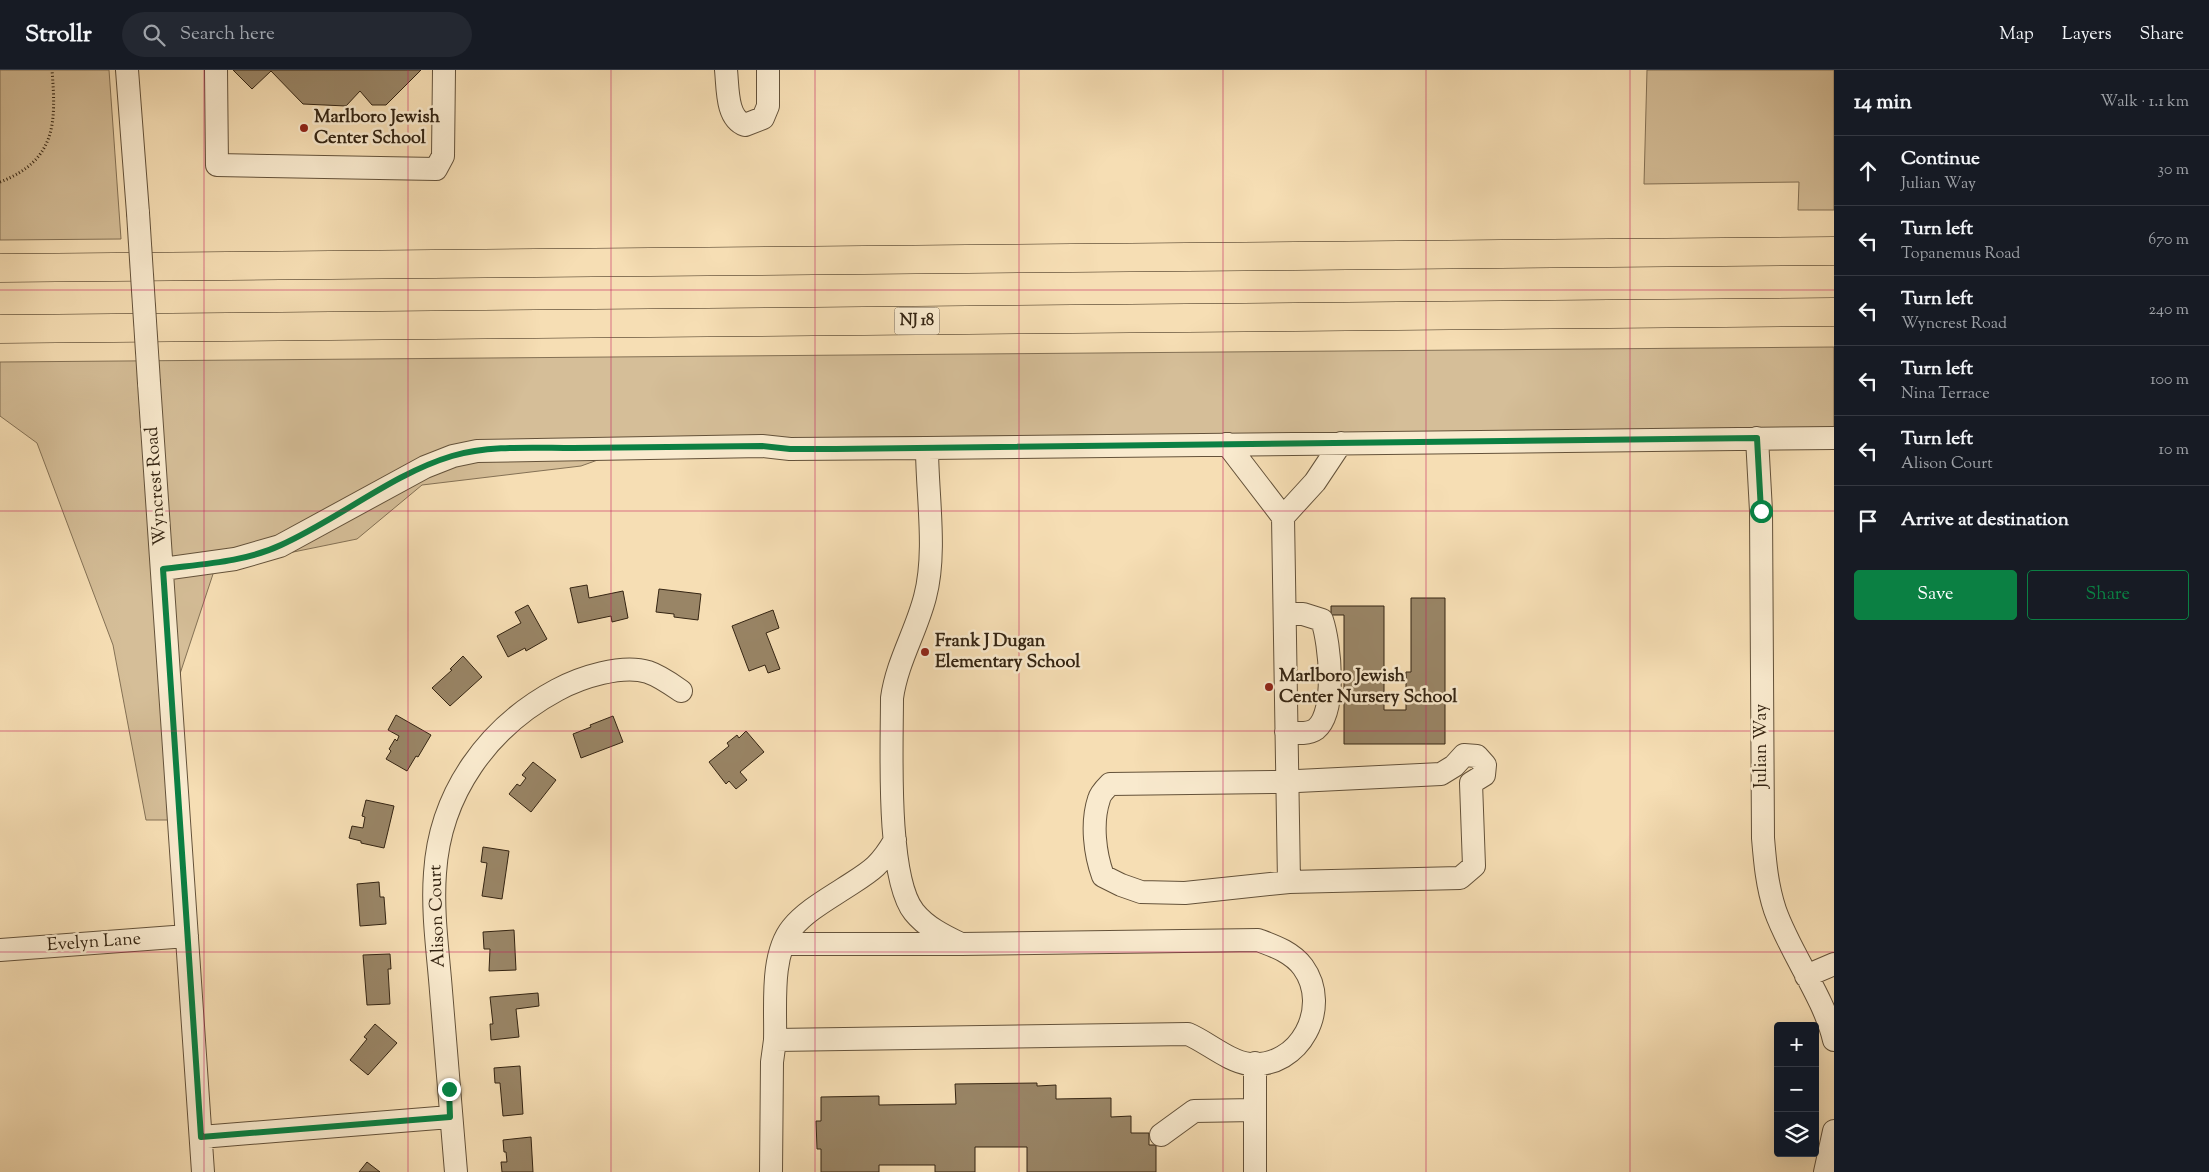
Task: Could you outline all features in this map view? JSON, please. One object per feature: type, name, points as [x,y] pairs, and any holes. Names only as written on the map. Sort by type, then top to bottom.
[{"type":"highway","points":[[0,268],[1834,251]]},
{"type":"highway","name":"NJ 18","points":[[0,329],[1834,312]]},
{"type":"street","name":"Wyncrest Road","points":[[127,70],[163,569],[203,1172]]},
{"type":"street","points":[[216,70],[217,165],[436,169],[443,156],[444,70]]},
{"type":"street","points":[[726,70],[732,113],[738,123],[745,126],[762,118],[768,106],[768,70]]},
{"type":"street","name":"Julian Way","points":[[1757,438],[1761,511],[1763,838],[1766,870],[1776,911],[1827,1019],[1834,1040]]},
{"type":"street","points":[[163,569],[235,559],[280,546],[425,467],[453,456],[477,450],[752,446],[790,449],[927,448],[1834,438]]},
{"type":"street","points":[[1283,517],[1315,482],[1341,442]]},
{"type":"street","points":[[1227,444],[1283,517],[1289,882]]},
{"type":"street","points":[[927,448],[931,561],[925,596],[894,678],[892,698],[895,840],[905,894],[914,912],[939,934],[961,944]]},
{"type":"street","points":[[1285,614],[1303,614],[1322,620],[1328,636],[1330,702],[1325,720],[1315,730],[1304,733],[1286,732]]},
{"type":"street","name":"Alison Court","points":[[456,1172],[450,1117],[435,902],[435,874],[437,850],[444,821],[465,774],[485,746],[514,717],[541,698],[573,682],[612,671],[638,670],[658,676],[681,691]]},
{"type":"street","points":[[1464,755],[1477,756],[1485,765],[1484,775],[1471,783],[1474,866],[1460,878],[1289,882],[1185,893],[1141,892],[1121,885],[1103,876],[1096,859],[1096,820],[1099,798],[1110,784],[1287,781],[1441,774],[1454,766],[1464,755]]},
{"type":"street","points":[[770,1172],[772,1062],[775,1040],[778,957],[791,929],[809,912],[871,872],[884,859],[895,840]]},
{"type":"street","name":"Evelyn Lane","points":[[0,950],[187,936]]},
{"type":"street","points":[[775,1040],[1188,1034],[1227,1056],[1249,1064],[1272,1061],[1292,1051],[1307,1031],[1315,1010],[1313,985],[1303,966],[1282,949],[1258,940],[784,944]]},
{"type":"street","points":[[1806,976],[1834,964]]},
{"type":"street","points":[[1255,1063],[1255,1172]]},
{"type":"street","points":[[1161,1135],[1194,1111],[1255,1110]]},
{"type":"street","points":[[201,1137],[450,1117]]},
{"type":"street","points":[[1825,1172],[1834,1131]]},
{"type":"path","points":[[0,182],[14,177],[32,162],[48,143],[55,108],[52,70]]},
{"type":"shaded area","points":[[0,70],[109,70],[121,239],[0,240]]},
{"type":"shaded area","points":[[1647,70],[1834,70],[1834,210],[1798,210],[1799,182],[1644,184]]},
{"type":"shaded area","points":[[1834,347],[1834,429],[656,439],[581,466],[422,485],[357,539],[215,568],[171,701],[180,820],[146,820],[113,645],[37,443],[0,416],[0,362]]},
{"type":"building","name":"Marlboro Jewish Center School","points":[[233,70],[421,70],[386,105],[372,105],[360,91],[346,106],[303,104],[271,71],[252,89]]},
{"type":"building","points":[[587,585],[589,598],[623,591],[628,618],[612,622],[611,616],[578,623],[570,588]]},
{"type":"building","points":[[659,589],[701,594],[698,620],[674,617],[674,614],[656,612]]},
{"type":"building","points":[[1411,598],[1445,598],[1445,744],[1344,744],[1344,615],[1331,615],[1331,606],[1384,606],[1384,710],[1406,710],[1406,672],[1411,672]]},
{"type":"building","points":[[528,605],[547,639],[526,651],[525,648],[508,657],[497,636],[521,623],[515,612]]},
{"type":"building","points":[[773,610],[779,628],[766,633],[780,669],[768,673],[765,665],[749,671],[732,626]]},
{"type":"building","points":[[463,656],[482,677],[450,706],[432,688],[452,670],[450,669]]},
{"type":"building","points":[[396,715],[431,735],[407,771],[386,759],[391,751],[389,749],[399,736],[388,730]]},
{"type":"building","points":[[613,716],[623,742],[581,758],[573,734]]},
{"type":"building","points":[[746,731],[764,752],[740,772],[747,780],[736,789],[729,781],[726,784],[709,762],[729,746],[727,743],[737,735],[739,738]]},
{"type":"building","points":[[533,762],[556,780],[531,812],[509,794],[517,784],[520,786],[526,778],[522,775]]},
{"type":"building","points":[[366,800],[394,806],[384,848],[361,843],[361,841],[349,838],[352,826],[363,828],[365,817],[362,816]]},
{"type":"building","points":[[483,847],[509,851],[502,899],[482,896],[487,863],[481,862]]},
{"type":"building","points":[[379,882],[380,897],[384,897],[386,924],[360,926],[357,884]]},
{"type":"building","points":[[514,930],[516,970],[489,971],[490,949],[484,949],[483,932]]},
{"type":"building","points":[[390,954],[391,969],[388,969],[390,1004],[367,1005],[363,955]]},
{"type":"building","points":[[538,993],[539,1006],[516,1009],[519,1037],[491,1040],[490,1024],[493,1024],[490,997]]},
{"type":"building","points":[[375,1024],[397,1043],[368,1075],[350,1060],[367,1039],[364,1037]]},
{"type":"building","points":[[520,1066],[523,1114],[503,1116],[500,1083],[495,1083],[494,1068]]},
{"type":"building","points":[[1037,1083],[1037,1086],[1056,1085],[1056,1099],[1111,1098],[1111,1117],[1131,1116],[1131,1133],[1149,1133],[1149,1145],[1156,1145],[1156,1172],[1027,1172],[1027,1147],[975,1147],[975,1172],[935,1172],[935,1165],[879,1165],[879,1172],[821,1172],[821,1149],[817,1149],[816,1121],[821,1121],[821,1097],[879,1096],[879,1105],[956,1104],[955,1084]]},
{"type":"building","points":[[531,1137],[533,1172],[502,1172],[501,1162],[507,1162],[503,1140]]},
{"type":"building","points":[[367,1162],[380,1172],[359,1172]]},
{"type":"place","name":"Marlboro Jewish Center School","points":[[304,128]]},
{"type":"place","name":"Frank J Dugan Elementary School","points":[[925,652]]},
{"type":"place","name":"Marlboro Jewish Center Nursery School","points":[[1269,687]]},
{"type":"route","points":[[449,1089],[450,1117],[201,1137],[163,569],[235,559],[280,546],[438,461],[477,450],[524,448],[762,446],[790,449],[836,449],[1757,438],[1761,511]]}]
